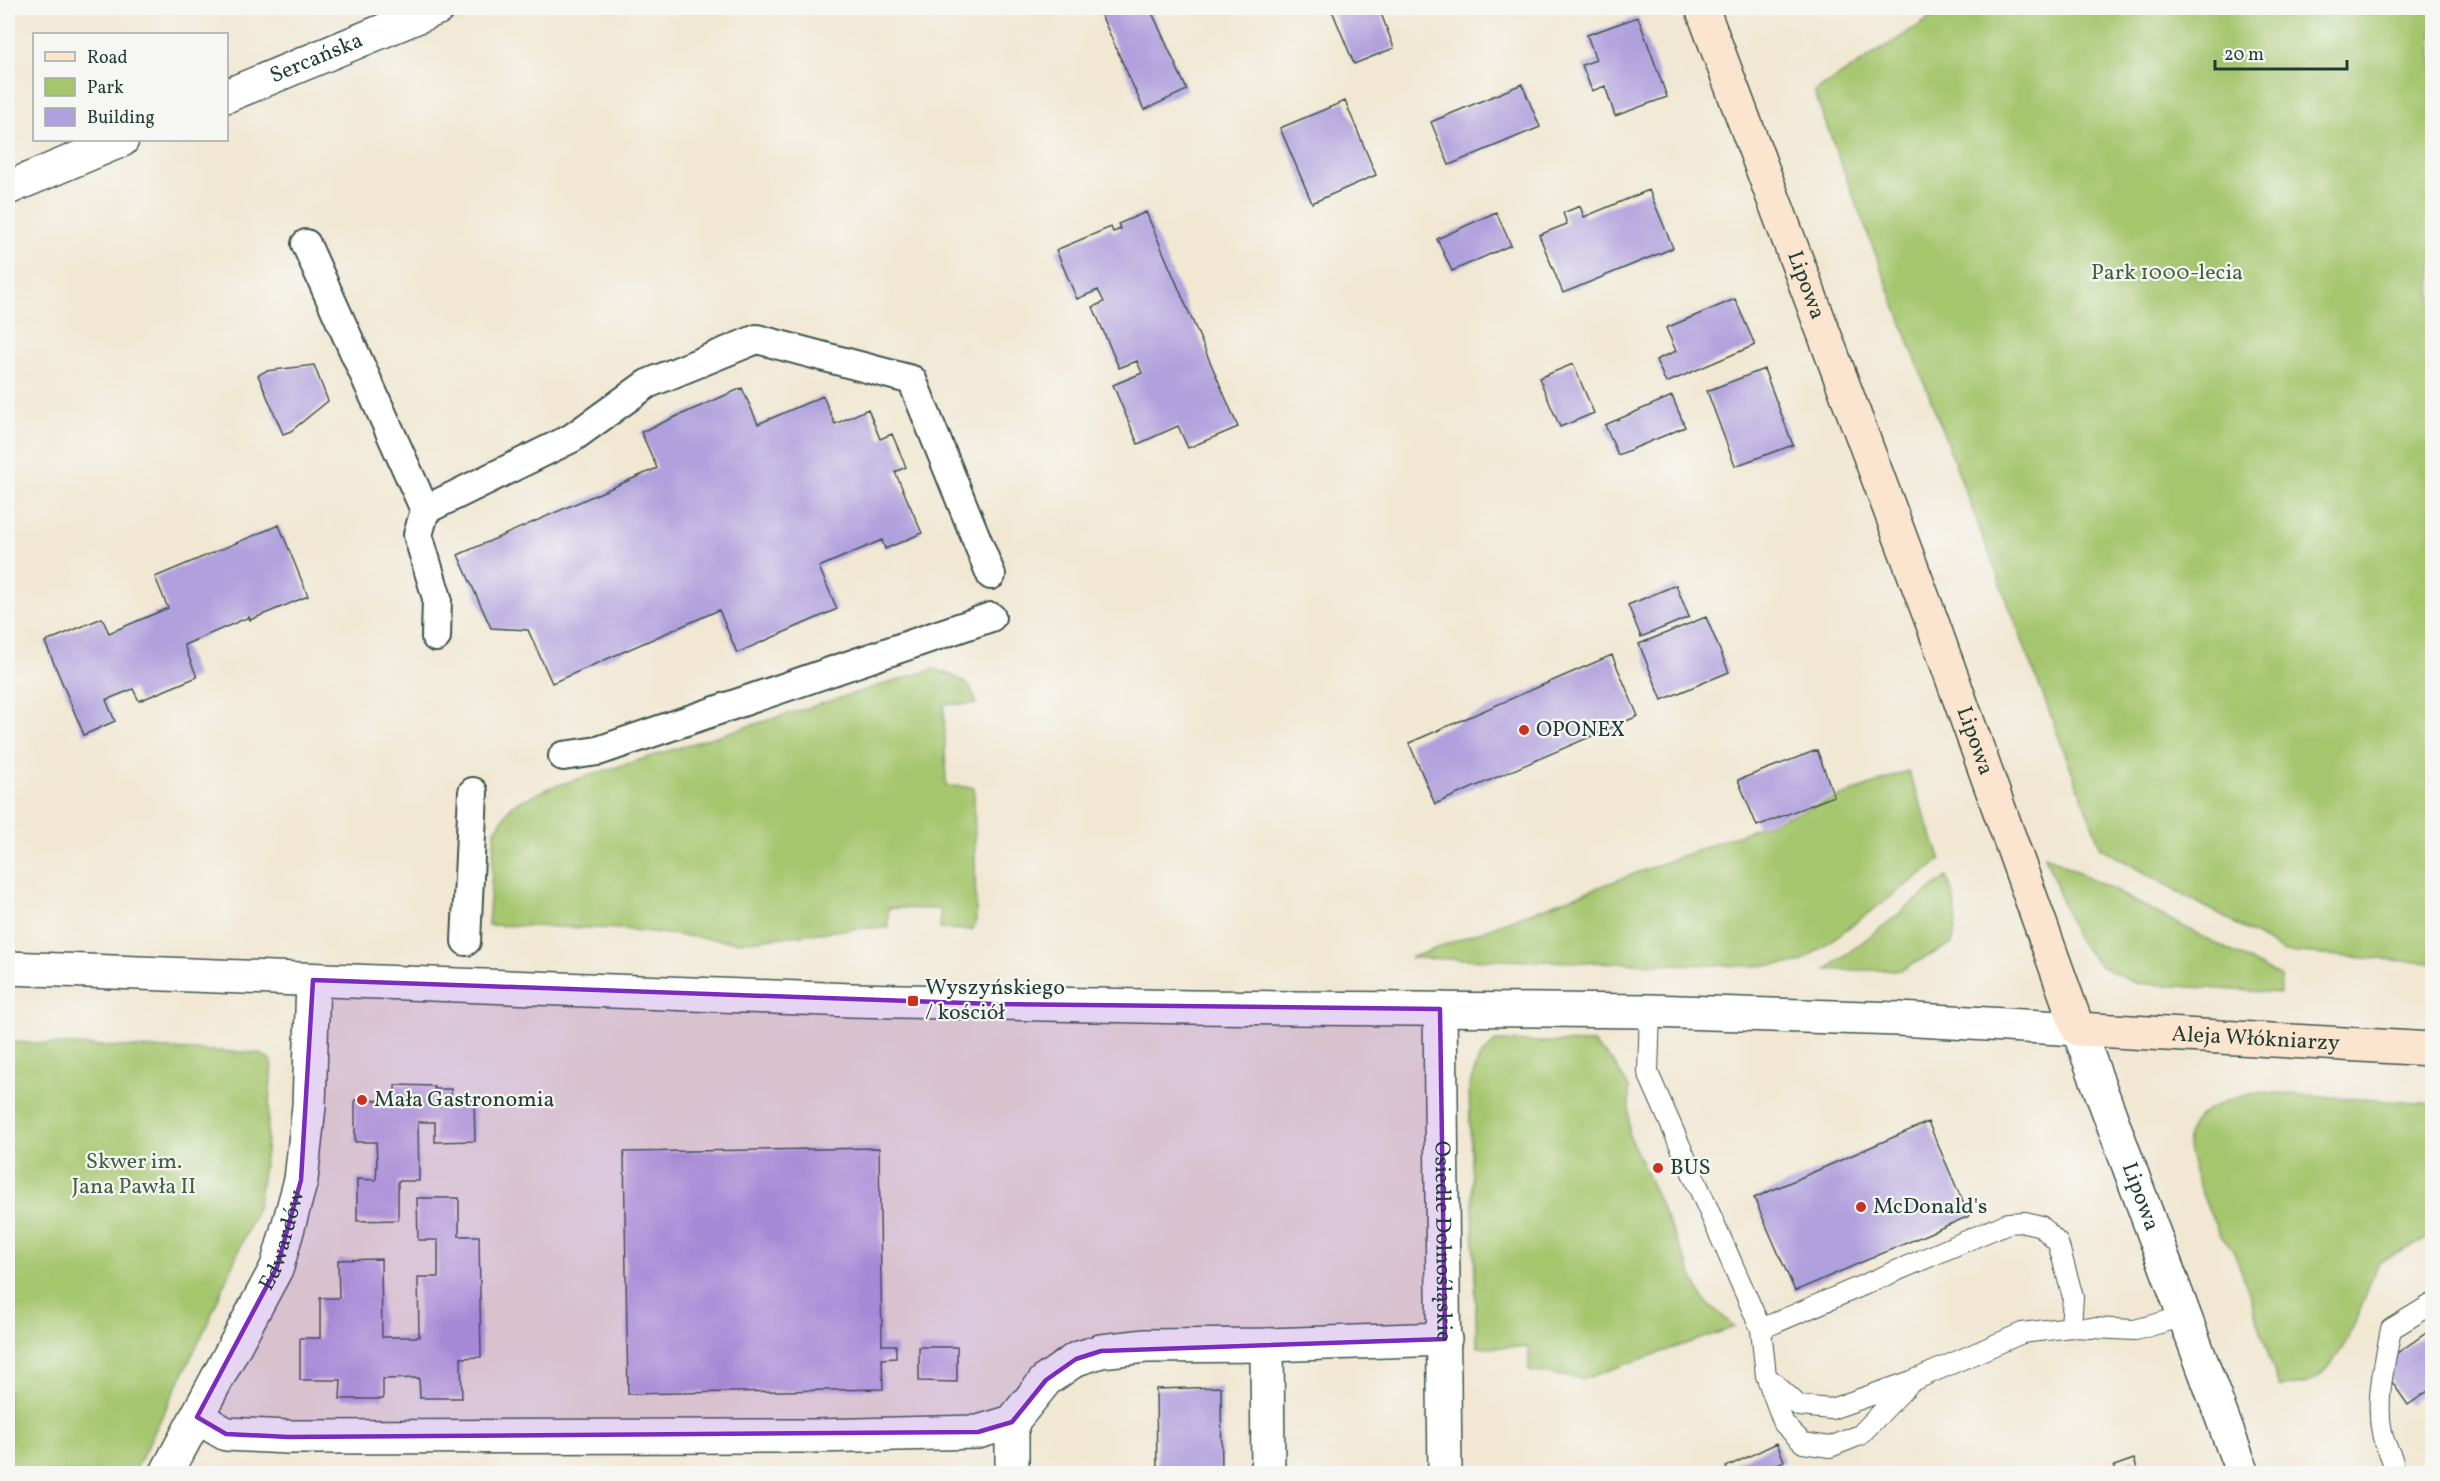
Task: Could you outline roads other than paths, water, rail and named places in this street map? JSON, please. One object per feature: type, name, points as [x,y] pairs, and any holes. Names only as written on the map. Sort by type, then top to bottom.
[{"type":"main road","name":"Lipowa","points":[[1702,8],[1932,622],[2078,1029]]},
{"type":"main road","name":"Aleja Włókniarzy","points":[[2078,1029],[2433,1049]]},
{"type":"street","name":"Sercańska","points":[[228,95],[438,8]]},
{"type":"street","points":[[8,188],[120,141]]},
{"type":"street","points":[[306,244],[425,510],[418,535],[437,598],[436,637]]},
{"type":"street","points":[[425,510],[573,438],[647,384],[757,339],[912,380],[990,575]]},
{"type":"street","points":[[563,756],[598,752],[990,617]]},
{"type":"street","points":[[466,941],[472,792]]},
{"type":"street","points":[[8,968],[1006,1004],[1650,1011],[2078,1029]]},
{"type":"street","name":"Edwardów","points":[[166,1473],[277,1267],[301,1180],[309,1106],[313,980]]},
{"type":"street","name":"Osiedle Dolnośląskie","points":[[1440,1009],[1446,1473]]},
{"type":"street","name":"Lipowa","points":[[2078,1029],[2243,1473]]},
{"type":"street","points":[[197,1417],[225,1434],[288,1437],[816,1436],[978,1432],[1012,1422],[1046,1380],[1076,1359],[1101,1351],[1146,1346],[1267,1345],[1445,1339]]},
{"type":"street","points":[[1267,1345],[1268,1473]]},
{"type":"street","points":[[1012,1422],[1012,1473]]},
{"type":"lane","points":[[1650,1011],[1648,1073],[1761,1329],[1766,1376],[1784,1424],[1803,1443],[1830,1447],[1860,1435],[1912,1381]]},
{"type":"lane","points":[[1761,1329],[2008,1223],[2025,1222],[2041,1226],[2058,1243],[2073,1297],[2071,1327]]},
{"type":"lane","points":[[2394,1473],[2395,1467],[2382,1434],[2379,1396],[2391,1329],[2433,1304]]},
{"type":"lane","points":[[1766,1376],[1798,1406],[1832,1408],[1912,1381],[2022,1333],[2071,1327],[2135,1330],[2185,1316]]},
{"type":"place","name":"OPONEX","points":[[1524,730]]},
{"type":"place","name":"Wyszyńskiego / kościół","points":[[913,1001]]},
{"type":"place","name":"Mała Gastronomia","points":[[362,1100]]},
{"type":"place","name":"BUS","points":[[1658,1168]]},
{"type":"place","name":"McDonald's","points":[[1861,1207]]},
{"type":"park label","name":"Park 1000-lecia","points":[[2167,273]]},
{"type":"park label","name":"Skwer im. Jana Pawła II","points":[[134,1174]]}]
